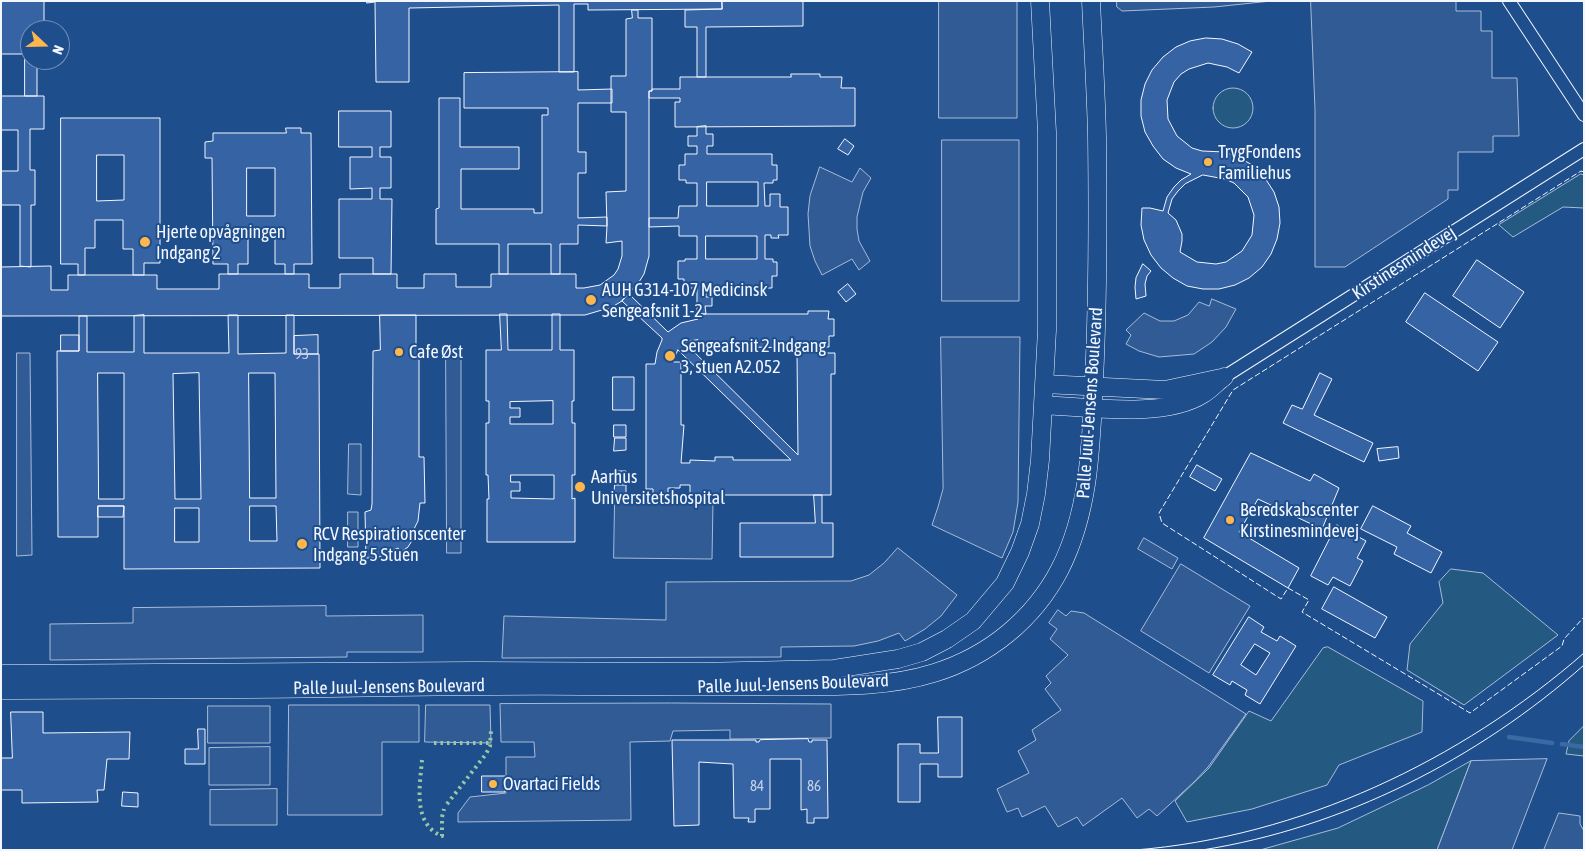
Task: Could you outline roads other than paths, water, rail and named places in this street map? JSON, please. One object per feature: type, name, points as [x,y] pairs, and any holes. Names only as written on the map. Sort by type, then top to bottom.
[{"type":"street","name":"Palle Juul-Jensens Boulevard","points":[[1,674],[465,671],[699,672],[834,669],[898,659],[922,652],[948,639],[973,621],[1005,583],[1020,552],[1030,524],[1036,494],[1040,460],[1047,330],[1048,132],[1040,1]]},
{"type":"street","name":"Palle Juul-Jensens Boulevard","points":[[1,690],[328,688],[464,685],[868,685],[932,674],[960,664],[990,648],[1014,630],[1038,603],[1059,571],[1074,539],[1083,504],[1089,467],[1097,315],[1097,132],[1090,1]]},
{"type":"street","points":[[1509,1],[1584,115]]},
{"type":"street","name":"Kirstinesmindevej","points":[[1043,405],[1140,410],[1174,406],[1202,395],[1224,377],[1584,150]]},
{"type":"street","name":"Kirstinesmindevej","points":[[1044,384],[1165,390],[1224,377]]},
{"type":"waterway","points":[[1509,737],[1552,743]]},
{"type":"waterway","points":[[1562,744],[1584,747]]},
{"type":"tram line","points":[[1135,850],[1197,842],[1257,829],[1317,810],[1375,787],[1431,759],[1485,728],[1536,692],[1584,653]]},
{"type":"tram line","points":[[1202,850],[1255,840],[1306,825],[1357,807],[1406,784],[1454,759],[1499,730],[1543,699],[1584,665]]},
{"type":"place","name":"TrygFondens Familiehus","points":[[1208,162]]},
{"type":"place","name":"Hjerte opvågningen Indgang 2","points":[[145,242]]},
{"type":"place","name":"AUH G314-107 Medicinsk Sengeafsnit 1-2","points":[[591,300]]},
{"type":"place","name":"Cafe Øst","points":[[399,352]]},
{"type":"place","name":"Sengeafsnit 2 Indgang 3, stuen A2.052","points":[[670,356]]},
{"type":"place","name":"Aarhus Universitetshospital","points":[[580,487]]},
{"type":"place","name":"Beredskabscenter Kirstinesmindevej","points":[[1230,520]]},
{"type":"place","name":"RCV Respirationscenter Indgang 5 Stuen","points":[[302,544]]},
{"type":"place","name":"Ovartaci Fields","points":[[493,784]]}]
